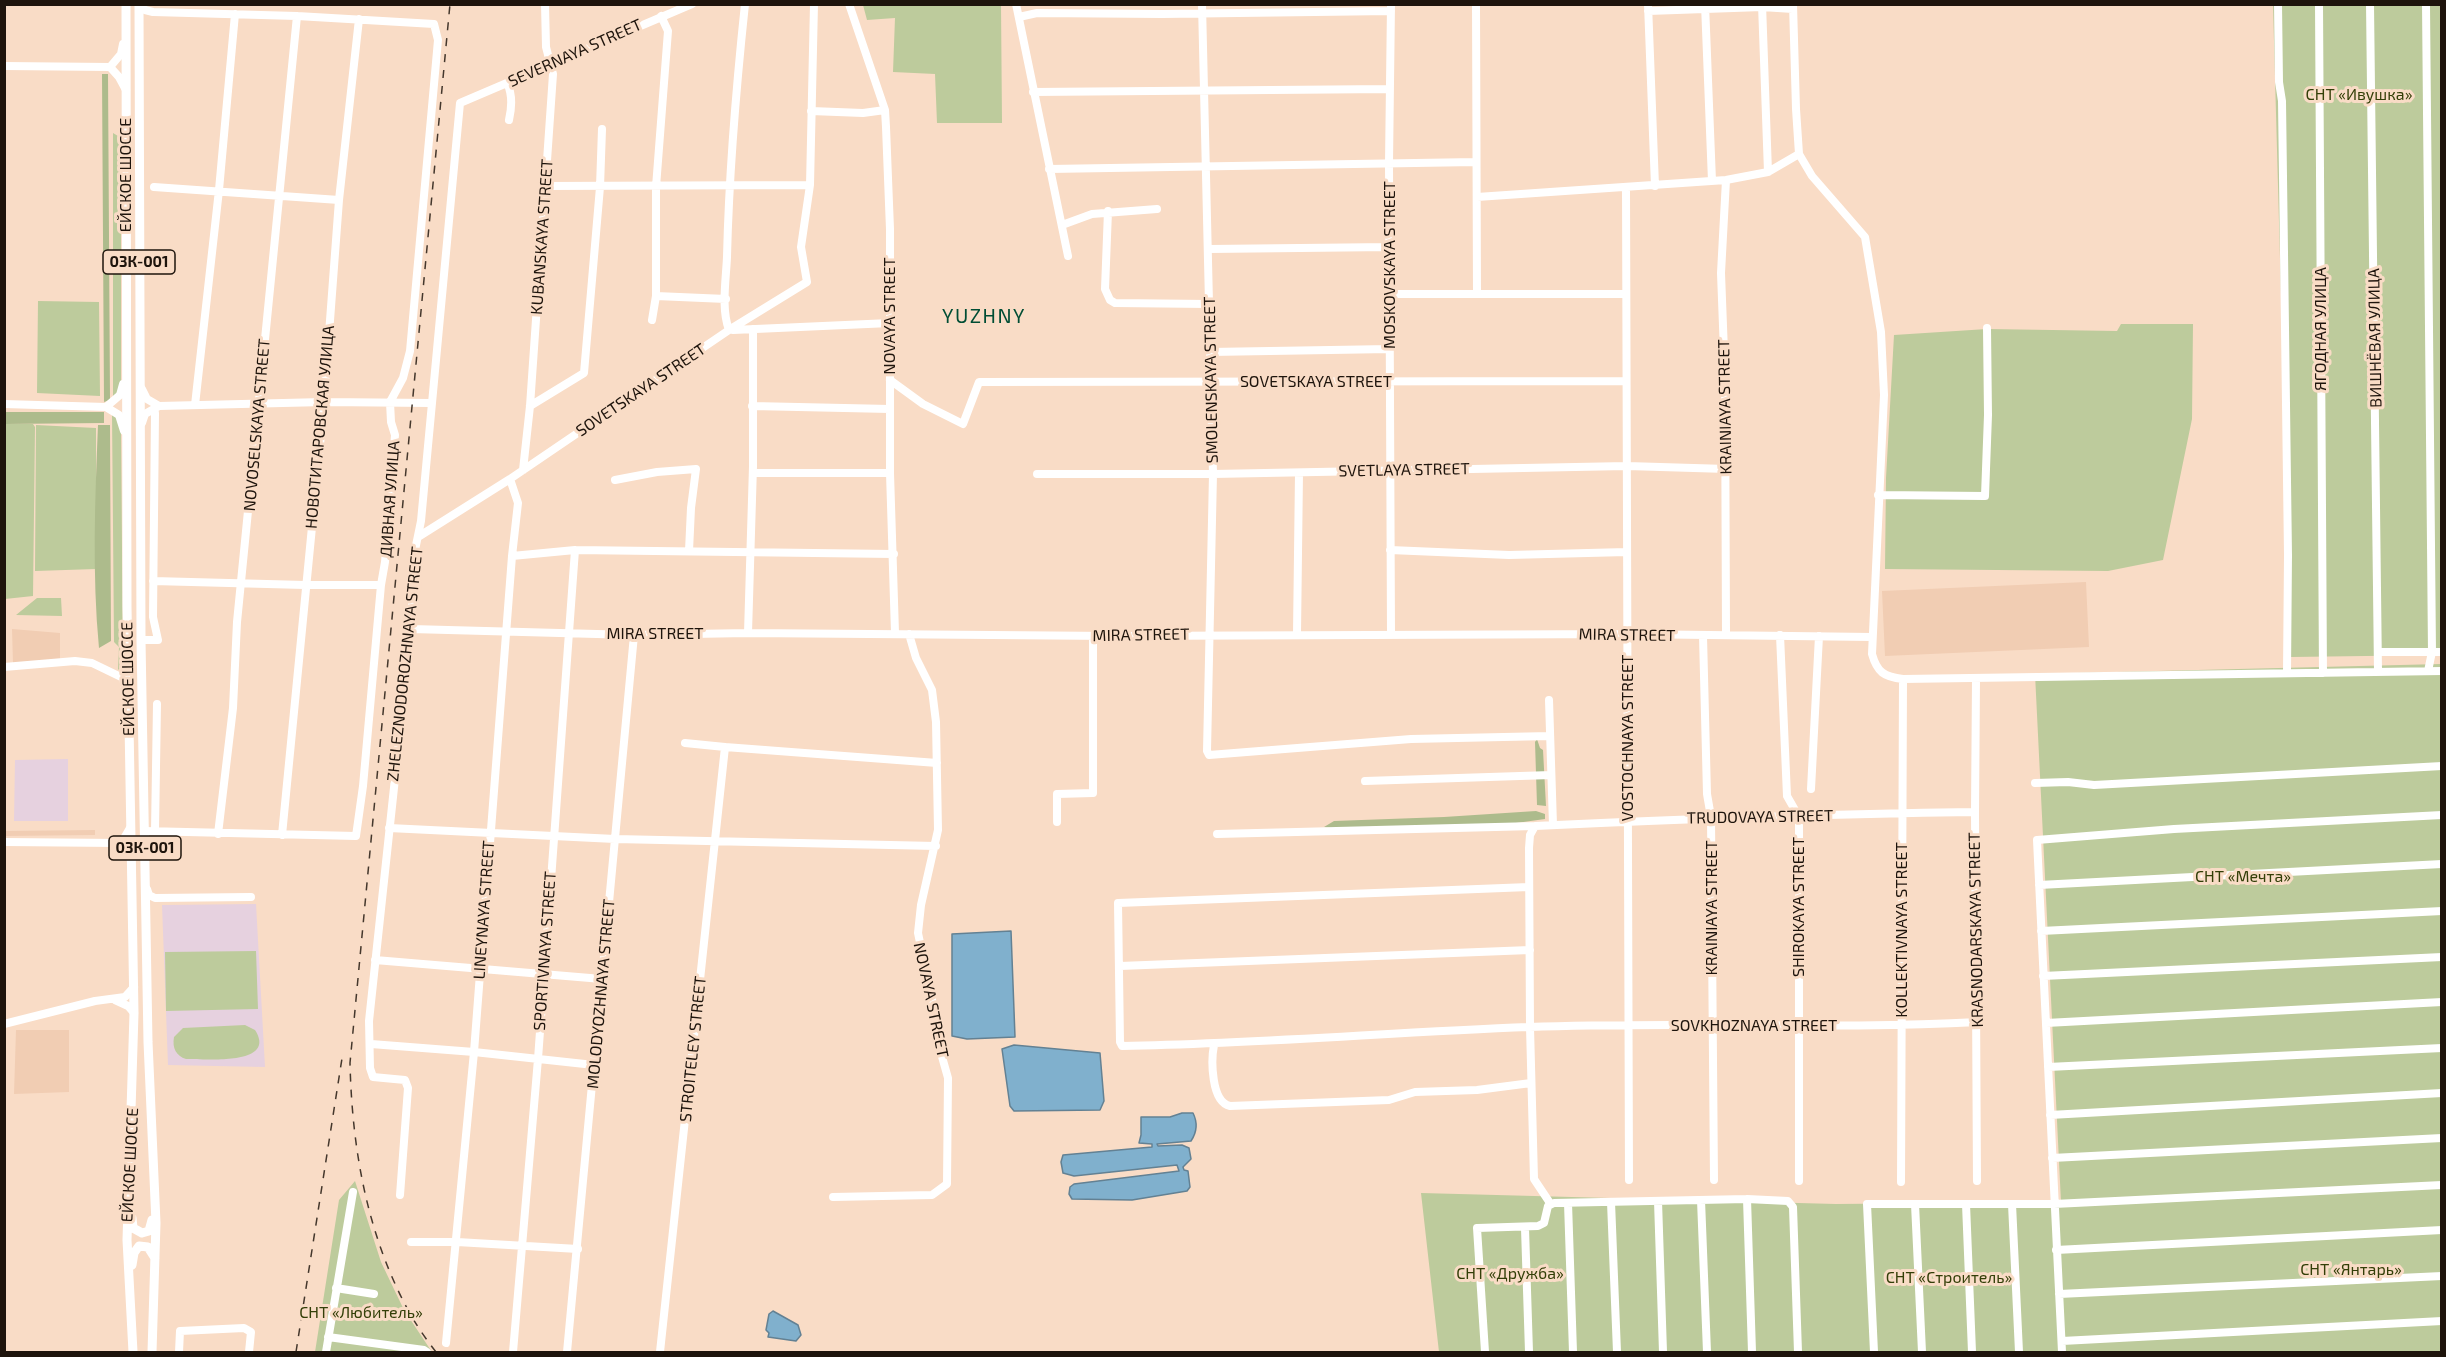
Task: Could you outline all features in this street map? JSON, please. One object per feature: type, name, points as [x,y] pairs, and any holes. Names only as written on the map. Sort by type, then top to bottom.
[{"type":"main road","name":"ЕЙСКОЕ ШОССЕ","points":[[126,4],[126,436],[134,987],[127,1240],[133,1353]]},
{"type":"main road","name":"ЕЙСКОЕ ШОССЕ","points":[[139,4],[140,444]]},
{"type":"main road","name":"03К-001","points":[[140,444],[141,640]]},
{"type":"main road","name":"ЕЙСКОЕ ШОССЕ","points":[[141,640],[148,1042],[156,1223],[152,1353]]},
{"type":"main road","name":"03К-001","points":[[130,1170],[133,1225],[138,1232],[146,1233],[152,1225],[154,1168]]},
{"type":"main road","name":"03К-001","points":[[129,1288],[136,1248],[148,1247],[155,1259]]},
{"type":"street","points":[[139,4],[153,12],[297,16],[434,24],[438,40],[438,58],[410,351],[403,378],[390,402]]},
{"type":"street","name":"KUBANSKAYA STREET","points":[[523,470],[530,406],[553,74],[546,47],[545,4]]},
{"type":"street","name":"SEVERNAYA STREET","points":[[460,103],[692,4]]},
{"type":"street","points":[[745,4],[729,185],[726,299],[726,321],[729,330],[890,323]]},
{"type":"street","points":[[546,186],[810,185],[814,4]]},
{"type":"street","name":"NOVAYA STREET","points":[[849,4],[885,110],[890,229],[890,473],[895,633]]},
{"type":"street","points":[[1016,4],[1068,256]]},
{"type":"street","name":"SMOLENSKAYA STREET","points":[[1202,4],[1213,474],[1207,751],[1209,755],[1412,739],[1503,735],[1550,736]]},
{"type":"street","points":[[1476,4],[1477,294]]},
{"type":"street","points":[[2278,4],[2279,82],[2282,101],[2288,555],[2287,673]]},
{"type":"street","name":"ЯГОДНАЯ УЛИЦА","points":[[2319,4],[2323,673]]},
{"type":"street","name":"ВИШНЁВАЯ УЛИЦА","points":[[2370,4],[2378,672]]},
{"type":"street","points":[[2427,4],[2432,652],[2428,671]]},
{"type":"street","points":[[1705,6],[1712,181]]},
{"type":"street","points":[[1762,6],[1768,172]]},
{"type":"street","points":[[1655,186],[1648,8],[1793,7],[1799,154],[1812,176],[1858,226],[1868,245],[1881,332],[1884,395],[1872,654],[1878,671],[1882,675],[1903,679],[1976,679],[2442,671]]},
{"type":"street","points":[[1019,17],[1036,13],[1202,14],[1391,8]]},
{"type":"street","name":"MOSKOVSKAYA STREET","points":[[1391,8],[1389,164],[1391,634]]},
{"type":"street","points":[[139,24],[145,16],[153,12]]},
{"type":"street","points":[[195,405],[219,190],[235,14]]},
{"type":"street","name":"NOVOSELSKAYA STREET","points":[[218,834],[233,708],[237,622],[297,16]]},
{"type":"street","points":[[652,320],[656,296],[656,187],[668,31],[661,16]]},
{"type":"street","name":"НОВОТИТАРОВСКАЯ УЛИЦА","points":[[282,835],[324,402],[339,200],[359,19]]},
{"type":"street","points":[[110,68],[123,49],[126,23]]},
{"type":"street","points":[[4,66],[110,68],[119,77],[126,91]]},
{"type":"street","points":[[507,83],[512,100],[509,120]]},
{"type":"street","points":[[1033,92],[1390,89]]},
{"type":"street","name":"ZHELEZNODOROZHNAYA STREET","points":[[400,1195],[408,1088],[405,1080],[373,1077],[370,1068],[369,1021],[411,629],[414,555],[418,537],[460,103]]},
{"type":"street","points":[[811,111],[863,113],[885,110]]},
{"type":"street","points":[[530,406],[585,374],[600,187],[602,129]]},
{"type":"street","points":[[1477,197],[1726,180],[1768,172],[1799,154]]},
{"type":"street","points":[[1049,169],[1476,162]]},
{"type":"street","name":"KRAINIAYA STREET","points":[[1726,180],[1721,273],[1726,469],[1726,635]]},
{"type":"street","name":"SOVETSKAYA STREET","points":[[418,537],[510,479],[729,330],[807,282],[801,248],[810,185]]},
{"type":"street","points":[[154,187],[339,200]]},
{"type":"street","name":"VOSTOCHNAYA STREET","points":[[1626,188],[1629,1180]]},
{"type":"street","points":[[1062,225],[1092,214],[1157,209]]},
{"type":"street","points":[[1108,212],[1105,289],[1110,300],[1115,303],[1209,304]]},
{"type":"street","points":[[1209,249],[1390,247]]},
{"type":"street","points":[[1391,294],[1626,294]]},
{"type":"street","points":[[656,296],[726,299]]},
{"type":"street","points":[[1878,495],[1984,496],[1988,415],[1987,328]]},
{"type":"street","points":[[748,633],[753,473],[753,329]]},
{"type":"street","points":[[1210,352],[1390,350]]},
{"type":"street","points":[[106,407],[116,400],[123,389],[123,363],[126,359]]},
{"type":"street","points":[[139,380],[147,399],[157,410],[153,617],[158,640],[141,640]]},
{"type":"street","name":"SOVETSKAYA STREET","points":[[890,380],[923,404],[963,424],[979,382],[1626,381]]},
{"type":"street","points":[[140,444],[142,420],[145,414],[157,410],[195,405],[324,402],[431,403]]},
{"type":"street","name":"ДИВНАЯ УЛИЦА","points":[[282,835],[356,836],[363,786],[381,585],[386,562],[395,435],[391,422],[390,402]]},
{"type":"street","points":[[4,404],[106,407],[119,415],[126,436]]},
{"type":"street","points":[[752,406],[890,409]]},
{"type":"street","name":"SVETLAYA STREET","points":[[1037,474],[1082,476],[1627,466],[1726,469]]},
{"type":"street","points":[[615,480],[657,472],[696,469],[689,551]]},
{"type":"street","points":[[753,473],[890,473]]},
{"type":"street","points":[[1297,634],[1299,473]]},
{"type":"street","name":"LINEYNAYA STREET","points":[[446,1343],[474,1052],[508,632],[512,556],[519,503],[510,479]]},
{"type":"street","points":[[512,556],[575,550],[894,554]]},
{"type":"street","name":"SPORTIVNAYA STREET","points":[[513,1353],[538,1059],[575,550]]},
{"type":"street","points":[[1390,550],[1509,555],[1627,552]]},
{"type":"street","points":[[153,581],[381,585]]},
{"type":"street","name":"MIRA STREET","points":[[411,629],[634,635],[748,633],[1093,636],[1627,634],[1872,637]]},
{"type":"street","name":"NOVAYA STREET","points":[[833,1197],[932,1195],[947,1184],[948,1078],[937,1039],[935,1014],[918,933],[921,905],[938,830],[937,763],[932,690],[916,658],[909,634]]},
{"type":"street","name":"MOLODYOZHNAYA STREET","points":[[567,1353],[634,635]]},
{"type":"street","name":"SHIROKAYA STREET","points":[[1780,635],[1787,796],[1799,817],[1799,1181]]},
{"type":"street","points":[[1057,822],[1057,794],[1093,793],[1093,636]]},
{"type":"street","name":"KRAINIAYA STREET","points":[[1703,636],[1707,794],[1711,817],[1714,1180]]},
{"type":"street","points":[[1811,789],[1819,636]]},
{"type":"street","points":[[115,673],[125,668],[125,653],[128,649]]},
{"type":"street","points":[[2378,652],[2442,652]]},
{"type":"street","points":[[4,667],[75,661],[92,663],[123,678],[126,690],[129,692]]},
{"type":"street","name":"KOLLEKTIVNAYA STREET","points":[[1901,1182],[1903,679]]},
{"type":"street","name":"KRASNODARSKAYA STREET","points":[[1976,679],[1977,1181]]},
{"type":"street","points":[[1549,700],[1550,826]]},
{"type":"street","points":[[155,831],[157,705]]},
{"type":"street","points":[[685,742],[937,763]]},
{"type":"street","name":"STROITELEY STREET","points":[[660,1353],[713,840],[725,747]]},
{"type":"street","points":[[2035,783],[2068,782],[2094,785],[2442,766]]},
{"type":"street","points":[[1365,781],[1551,775]]},
{"type":"street","name":"TRUDOVAYA STREET","points":[[1216,834],[1550,826],[1711,817],[1975,812]]},
{"type":"street","points":[[2062,1353],[2037,840],[2174,829],[2442,815]]},
{"type":"street","points":[[118,843],[127,834],[131,824]]},
{"type":"street","points":[[1535,826],[1530,835],[1529,887],[1534,1179],[1550,1203]]},
{"type":"street","points":[[389,828],[615,839],[936,846]]},
{"type":"street","points":[[144,831],[282,835]]},
{"type":"street","points":[[4,842],[118,843],[124,847],[132,863]]},
{"type":"street","points":[[2039,885],[2442,864]]},
{"type":"street","points":[[1529,887],[1118,903],[1120,966],[1530,950]]},
{"type":"street","points":[[146,888],[149,895],[155,898],[251,897]]},
{"type":"street","points":[[146,907],[155,898]]},
{"type":"street","points":[[2041,931],[2442,911]]},
{"type":"street","points":[[2043,976],[2442,957]]},
{"type":"street","points":[[375,960],[481,967],[602,979]]},
{"type":"street","name":"SOVKHOZNAYA STREET","points":[[1120,966],[1120,1042],[1122,1046],[1214,1045],[1530,1027],[1901,1026],[1978,1022]]},
{"type":"street","points":[[4,1024],[95,1001],[124,998],[134,987]]},
{"type":"street","points":[[115,1000],[128,1006],[134,1013]]},
{"type":"street","points":[[2046,1023],[2442,1002]]},
{"type":"street","points":[[371,1044],[594,1065]]},
{"type":"street","points":[[1214,1045],[1212,1065],[1215,1085],[1221,1102],[1230,1106],[1389,1100],[1415,1092],[1477,1089],[1531,1083]]},
{"type":"street","points":[[2048,1067],[2442,1047]]},
{"type":"street","points":[[2050,1115],[2442,1093]]},
{"type":"street","points":[[2052,1158],[2442,1138]]},
{"type":"street","points":[[1874,1353],[1867,1204],[2054,1204],[2442,1185]]},
{"type":"street","points":[[326,1353],[352,1192]]},
{"type":"street","points":[[1550,1203],[1747,1199],[1792,1203],[1798,1353]]},
{"type":"street","points":[[1747,1199],[1752,1353]]},
{"type":"street","points":[[1701,1200],[1707,1353]]},
{"type":"street","points":[[1658,1201],[1663,1353]]},
{"type":"street","points":[[1611,1202],[1617,1353]]},
{"type":"street","points":[[1485,1353],[1477,1228],[1538,1226],[1544,1222],[1550,1203]]},
{"type":"street","points":[[1568,1203],[1573,1353]]},
{"type":"street","points":[[1915,1204],[1922,1353]]},
{"type":"street","points":[[1966,1204],[1972,1353]]},
{"type":"street","points":[[2012,1204],[2019,1353]]},
{"type":"street","points":[[1526,1228],[1529,1353]]},
{"type":"street","points":[[2056,1250],[2442,1230]]},
{"type":"street","points":[[411,1242],[457,1242],[578,1249]]},
{"type":"street","points":[[2059,1294],[2442,1276]]},
{"type":"street","points":[[336,1288],[374,1294]]},
{"type":"street","points":[[2062,1341],[2442,1322]]},
{"type":"street","points":[[179,1353],[180,1331],[244,1328],[251,1332],[249,1353]]},
{"type":"street","points":[[328,1337],[426,1351]]},
{"type":"shaded area","points":[[2086,582],[2089,647],[1885,656],[1882,591]]},
{"type":"shaded area","points":[[12,629],[60,633],[60,660],[13,664]]},
{"type":"shaded area","points":[[68,759],[68,821],[14,821],[15,760]]},
{"type":"shaded area","points":[[95,830],[95,835],[5,836],[5,831]]},
{"type":"shaded area","points":[[256,904],[265,1067],[168,1065],[162,905]]},
{"type":"shaded area","points":[[16,1030],[69,1030],[69,1092],[14,1094]]},
{"type":"green space","points":[[863,5],[1001,5],[1002,123],[937,123],[935,74],[893,72],[895,18],[867,20]]},
{"type":"green space","name":"СНТ «Ивушка»","points":[[2273,5],[2441,5],[2441,655],[2291,657]]},
{"type":"green space","points":[[102,74],[108,74],[110,400],[104,402]]},
{"type":"green space","points":[[113,133],[118,136],[121,155],[121,385],[113,399]]},
{"type":"green space","points":[[38,301],[99,302],[100,396],[37,393]]},
{"type":"green space","points":[[2121,324],[2193,324],[2192,419],[2163,560],[2108,571],[1885,569],[1886,478],[1894,335],[1987,329],[2117,331]]},
{"type":"green space","points":[[5,412],[104,412],[104,423],[5,424]]},
{"type":"green space","points":[[112,413],[118,418],[121,432],[123,665],[118,670],[119,647],[114,642]]},
{"type":"green space","points":[[4,424],[33,424],[35,427],[33,596],[5,599]]},
{"type":"green space","points":[[36,425],[96,428],[96,569],[35,571]]},
{"type":"green space","points":[[98,425],[110,425],[111,641],[99,648],[95,564]]},
{"type":"green space","points":[[37,598],[61,598],[62,616],[16,615]]},
{"type":"green space","points":[[2441,664],[2441,1352],[1439,1352],[1421,1193],[1836,1204],[2061,1202],[2035,674]]},
{"type":"green space","points":[[1537,739],[1543,750],[1546,806],[1537,805],[1535,742]]},
{"type":"green space","points":[[1536,811],[1545,814],[1545,819],[1509,824],[1339,829],[1324,827],[1334,821]]},
{"type":"green space","points":[[256,951],[258,1009],[166,1011],[165,952]]},
{"type":"green space","points":[[245,1025],[255,1030],[259,1042],[256,1050],[248,1055],[222,1059],[186,1059],[177,1054],[174,1048],[174,1037],[183,1028]]},
{"type":"green space","name":"СНТ «Любитель»","points":[[355,1181],[381,1262],[404,1310],[432,1352],[315,1352],[339,1200]]},
{"type":"water","points":[[1011,931],[1015,1037],[967,1039],[952,1036],[952,934]]},
{"type":"water","points":[[1014,1045],[1100,1053],[1104,1101],[1100,1110],[1014,1111],[1010,1106],[1002,1049]]},
{"type":"water","points":[[1182,1113],[1193,1113],[1196,1120],[1195,1134],[1191,1141],[1157,1144],[1158,1146],[1182,1145],[1189,1148],[1191,1159],[1183,1167],[1188,1171],[1190,1187],[1187,1191],[1132,1200],[1072,1199],[1069,1194],[1070,1187],[1074,1184],[1179,1171],[1177,1165],[1074,1176],[1063,1173],[1061,1162],[1063,1155],[1152,1147],[1152,1144],[1139,1143],[1141,1117],[1170,1117]]},
{"type":"water","points":[[773,1311],[798,1325],[801,1335],[796,1341],[768,1337],[769,1333],[766,1330],[769,1314]]},
{"type":"railway","points":[[436,1352],[408,1310],[394,1281],[372,1221],[358,1159],[350,1063],[450,4]]},
{"type":"railway","points":[[296,1352],[343,1052]]},
{"type":"district","name":"YUZHNY","points":[[984,316]]},
{"type":"park label","name":"СНТ «Мечта»","points":[[2243,877]]},
{"type":"park label","name":"СНТ «Янтарь»","points":[[2351,1270]]},
{"type":"park label","name":"СНТ «Дружба»","points":[[1510,1274]]},
{"type":"park label","name":"СНТ «Строитель»","points":[[1949,1278]]}]
